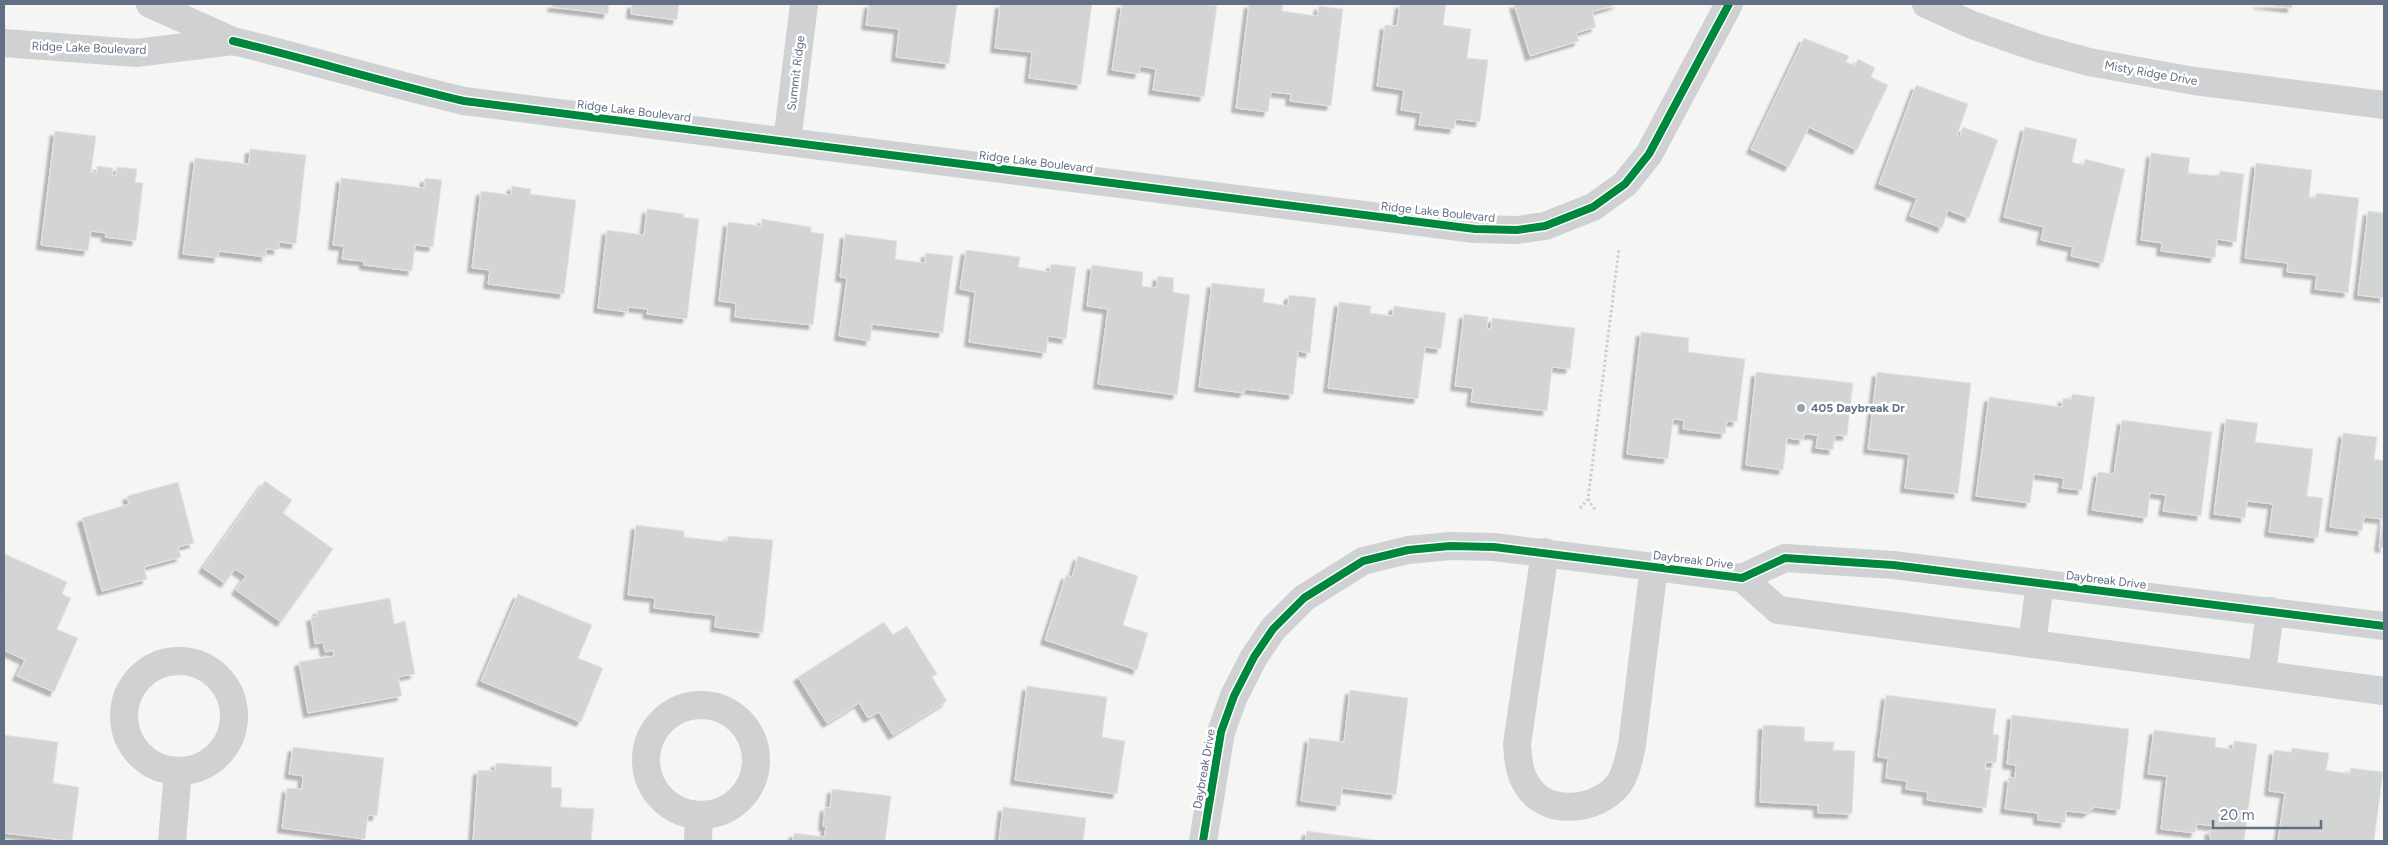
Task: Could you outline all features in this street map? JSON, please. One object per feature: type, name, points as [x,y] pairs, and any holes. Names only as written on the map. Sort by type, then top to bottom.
[{"type":"street","name":"Ridge Lake Boulevard","points":[[150,4],[233,41],[311,60],[410,89],[464,101],[1475,229],[1517,230],[1546,226],[1593,207],[1625,184],[1649,154],[1730,4]]},
{"type":"street","name":"Summit Ridge","points":[[787,142],[804,4]]},
{"type":"street","name":"Misty Ridge Drive","points":[[1926,4],[1972,25],[2038,48],[2088,62],[2194,80],[2384,105]]},
{"type":"street","name":"Ridge Lake Boulevard","points":[[4,43],[136,52],[233,41]]},
{"type":"street","name":"Daybreak Drive","points":[[1203,841],[1221,732],[1234,696],[1254,658],[1273,629],[1304,598],[1363,561],[1408,550],[1450,546],[1485,546],[1742,578],[1784,558],[1892,566],[2040,582],[2384,626]]},
{"type":"street","name":"Daybreak Drive","points":[[1545,552],[1517,744],[1520,769],[1527,786],[1542,799],[1566,807],[1586,806],[1605,798],[1619,784],[1626,767],[1632,745],[1654,566]]},
{"type":"street","name":"Daybreak Drive","points":[[1742,578],[1778,610],[2262,672],[2384,690]]},
{"type":"street","points":[[2032,644],[2040,582]]},
{"type":"street","points":[[2262,672],[2270,611]]},
{"type":"street","points":[[181,660],[198,664],[214,673],[229,693],[234,714],[231,733],[220,753],[199,767],[178,771],[165,770],[145,760],[132,745],[124,727],[124,705],[133,684],[145,671],[164,662],[181,660]]},
{"type":"street","points":[[694,705],[719,707],[740,721],[751,735],[756,751],[755,773],[747,792],[729,808],[718,813],[698,828],[684,813],[667,804],[655,790],[647,769],[648,748],[655,730],[666,718],[680,709],[694,705]]},
{"type":"street","points":[[172,841],[178,771]]},
{"type":"path","points":[[1580,508],[1588,499],[1619,248]]},
{"type":"path","points":[[1588,499],[1595,510]]},
{"type":"building","points":[[553,4],[609,4],[608,14],[552,7]]},
{"type":"building","points":[[632,4],[679,4],[677,20],[631,14]]},
{"type":"building","points":[[869,4],[957,4],[949,64],[896,57],[899,29],[866,25]]},
{"type":"building","points":[[1000,4],[1092,4],[1081,85],[1029,78],[1032,52],[995,48]]},
{"type":"building","points":[[1122,4],[1199,4],[1217,6],[1204,97],[1153,90],[1156,69],[1140,66],[1139,74],[1112,70]]},
{"type":"building","points":[[1249,4],[1283,4],[1282,11],[1317,16],[1319,6],[1343,9],[1331,106],[1290,101],[1291,94],[1271,92],[1268,112],[1236,108]]},
{"type":"building","points":[[1400,4],[1446,4],[1443,25],[1471,29],[1467,58],[1488,60],[1480,122],[1456,119],[1454,129],[1419,125],[1421,113],[1401,110],[1404,90],[1377,86],[1385,25],[1397,26]]},
{"type":"building","points":[[1514,4],[1618,4],[1592,12],[1596,27],[1576,33],[1579,41],[1530,56]]},
{"type":"building","points":[[2258,4],[2292,4],[2292,8]]},
{"type":"building","points":[[1804,38],[1849,56],[1846,62],[1855,66],[1858,59],[1875,68],[1871,77],[1888,85],[1857,150],[1809,127],[1789,167],[1751,149]]},
{"type":"building","points":[[1916,85],[1968,104],[1957,135],[1960,136],[1963,127],[1998,140],[1969,218],[1948,210],[1942,228],[1910,216],[1917,198],[1879,184]]},
{"type":"building","points":[[2025,127],[2077,139],[2072,162],[2084,165],[2085,159],[2125,169],[2103,263],[2071,256],[2073,247],[2041,240],[2044,227],[2004,217]]},
{"type":"building","points":[[55,131],[96,136],[91,172],[97,173],[97,166],[113,168],[112,175],[116,176],[117,167],[137,169],[135,182],[143,183],[136,241],[105,237],[107,233],[91,231],[88,251],[41,245]]},
{"type":"building","points":[[250,149],[306,155],[296,244],[279,242],[278,250],[266,249],[266,257],[219,251],[218,258],[183,254],[195,158],[249,164]]},
{"type":"building","points":[[2151,153],[2190,158],[2188,173],[2219,176],[2220,171],[2244,174],[2236,242],[2217,239],[2215,258],[2161,251],[2162,243],[2141,240]]},
{"type":"building","points":[[2256,163],[2312,170],[2309,197],[2316,198],[2316,193],[2359,198],[2348,293],[2315,289],[2317,275],[2287,272],[2288,263],[2245,258]]},
{"type":"building","points":[[341,178],[424,188],[425,178],[442,180],[433,247],[415,245],[412,271],[364,265],[364,261],[342,259],[344,246],[333,245]]},
{"type":"building","points":[[512,186],[531,189],[530,194],[576,200],[564,294],[488,284],[490,270],[472,268],[481,191],[511,195]]},
{"type":"building","points":[[647,209],[684,214],[683,217],[699,219],[687,319],[647,314],[648,309],[628,307],[628,312],[598,308],[607,230],[644,235]]},
{"type":"building","points":[[2368,211],[2384,213],[2384,298],[2358,295]]},
{"type":"building","points":[[762,219],[811,227],[811,232],[824,234],[813,325],[735,317],[736,303],[719,301],[728,222],[761,226]]},
{"type":"building","points":[[845,234],[897,241],[895,259],[925,263],[926,253],[953,256],[943,333],[872,324],[870,341],[839,336],[847,278],[840,277]]},
{"type":"building","points":[[966,250],[1020,257],[1018,267],[1050,272],[1051,264],[1076,267],[1066,339],[1048,336],[1046,353],[969,342],[975,292],[960,289]]},
{"type":"building","points":[[1092,265],[1143,272],[1142,286],[1156,288],[1158,276],[1174,278],[1173,292],[1190,295],[1177,395],[1098,384],[1108,309],[1087,306]]},
{"type":"building","points":[[1212,283],[1265,289],[1263,302],[1288,306],[1289,295],[1316,298],[1310,353],[1298,351],[1293,395],[1245,389],[1244,393],[1199,387]]},
{"type":"building","points":[[1339,302],[1371,306],[1370,313],[1392,316],[1394,306],[1446,313],[1441,349],[1425,347],[1418,399],[1328,388]]},
{"type":"building","points":[[1464,314],[1488,317],[1487,329],[1491,329],[1492,318],[1575,328],[1570,369],[1552,367],[1547,411],[1471,402],[1473,388],[1455,386]]},
{"type":"building","points":[[1641,332],[1689,338],[1688,352],[1745,359],[1737,422],[1727,421],[1725,434],[1683,429],[1684,420],[1673,419],[1668,459],[1627,454]]},
{"type":"building","name":"405 Daybreak Dr","points":[[1756,372],[1853,383],[1847,436],[1835,435],[1833,450],[1816,448],[1818,435],[1804,434],[1803,440],[1787,438],[1783,470],[1746,465]]},
{"type":"building","points":[[1877,372],[1971,383],[1958,494],[1905,488],[1909,454],[1868,449]]},
{"type":"building","points":[[2072,394],[2095,397],[2082,490],[2062,488],[2064,478],[2034,474],[2030,503],[1976,496],[1989,397],[2062,407],[2063,398],[2071,400]]},
{"type":"building","points":[[2226,419],[2258,423],[2255,442],[2313,449],[2307,496],[2323,498],[2318,538],[2269,532],[2273,504],[2247,501],[2245,518],[2214,514]]},
{"type":"building","points":[[2122,420],[2212,432],[2201,516],[2163,511],[2166,495],[2150,493],[2147,518],[2092,510],[2098,472],[2114,474]]},
{"type":"building","points":[[2343,433],[2377,437],[2374,459],[2384,461],[2384,548],[2379,547],[2383,519],[2364,517],[2362,531],[2330,527]]},
{"type":"building","points":[[265,481],[292,500],[283,513],[333,549],[281,622],[236,590],[246,576],[235,569],[225,583],[203,568]]},
{"type":"building","points":[[178,482],[194,543],[178,547],[181,557],[144,567],[147,579],[102,591],[82,518],[129,504],[127,496]]},
{"type":"building","points":[[636,525],[684,531],[684,537],[727,542],[728,536],[773,540],[763,633],[715,627],[716,615],[654,608],[655,598],[628,595]]},
{"type":"building","points":[[5,554],[67,582],[62,594],[71,598],[57,629],[78,638],[54,692],[17,676],[25,660],[4,650]]},
{"type":"building","points":[[1078,556],[1138,576],[1123,625],[1148,633],[1137,670],[1045,640],[1066,575],[1072,577]]},
{"type":"building","points":[[518,594],[592,625],[578,658],[603,668],[581,722],[481,681]]},
{"type":"building","points":[[390,598],[394,624],[405,621],[415,674],[398,677],[402,696],[308,713],[299,662],[334,656],[333,650],[325,652],[323,642],[315,644],[311,617],[318,616],[317,611]]},
{"type":"building","points":[[884,622],[893,635],[907,626],[937,674],[932,677],[947,701],[893,735],[879,712],[868,718],[859,703],[827,723],[798,677]]},
{"type":"building","points":[[1027,686],[1107,697],[1102,737],[1125,741],[1117,794],[1015,780]]},
{"type":"building","points":[[1350,690],[1408,698],[1396,795],[1342,788],[1340,806],[1301,801],[1309,738],[1344,742]]},
{"type":"building","points":[[1886,695],[1996,709],[1993,734],[1999,735],[1996,763],[1986,762],[1985,769],[1991,770],[1986,808],[1927,800],[1928,792],[1906,789],[1907,781],[1886,778],[1888,758],[1878,757]]},
{"type":"building","points":[[2012,715],[2129,729],[2120,810],[2095,807],[2087,813],[2066,811],[2065,823],[2038,820],[2038,813],[2005,809],[2009,777],[2015,778],[2016,765],[2007,764]]},
{"type":"building","points":[[1763,725],[1805,727],[1804,741],[1834,742],[1833,750],[1855,751],[1852,814],[1818,813],[1818,805],[1760,802]]},
{"type":"building","points":[[2154,730],[2216,738],[2215,747],[2233,749],[2234,741],[2257,744],[2244,841],[2211,841],[2209,831],[2223,827],[2197,824],[2195,833],[2161,829],[2167,776],[2148,774]]},
{"type":"building","points":[[4,735],[58,742],[53,783],[79,787],[72,841],[4,833]]},
{"type":"building","points":[[293,747],[384,758],[377,816],[368,815],[365,839],[282,828],[287,788],[302,789],[303,776],[289,774]]},
{"type":"building","points":[[2292,748],[2329,753],[2326,770],[2350,774],[2350,768],[2383,772],[2374,841],[2278,841],[2285,793],[2269,791],[2274,750],[2291,752]]},
{"type":"building","points":[[496,763],[552,767],[551,787],[562,788],[561,807],[594,809],[591,841],[473,841],[478,770],[495,771]]},
{"type":"building","points":[[832,789],[891,796],[885,841],[793,841],[794,833],[824,837],[826,827],[823,826],[825,807],[830,808]]},
{"type":"building","points":[[1003,807],[1086,818],[1083,841],[999,841]]},
{"type":"building","points":[[1307,831],[1383,841],[1305,841]]},
{"type":"cycle path","points":[[233,41],[464,101],[1475,229],[1517,230],[1545,226],[1593,207],[1625,184],[1649,154],[1729,4]]},
{"type":"cycle path","points":[[1203,841],[1221,732],[1234,696],[1254,657],[1273,629],[1304,598],[1363,561],[1408,550],[1450,546],[1494,547],[1742,578],[1785,558],[1893,565],[2384,626]]},
{"type":"place","name":"405 Daybreak Dr","points":[[1801,408]]}]
